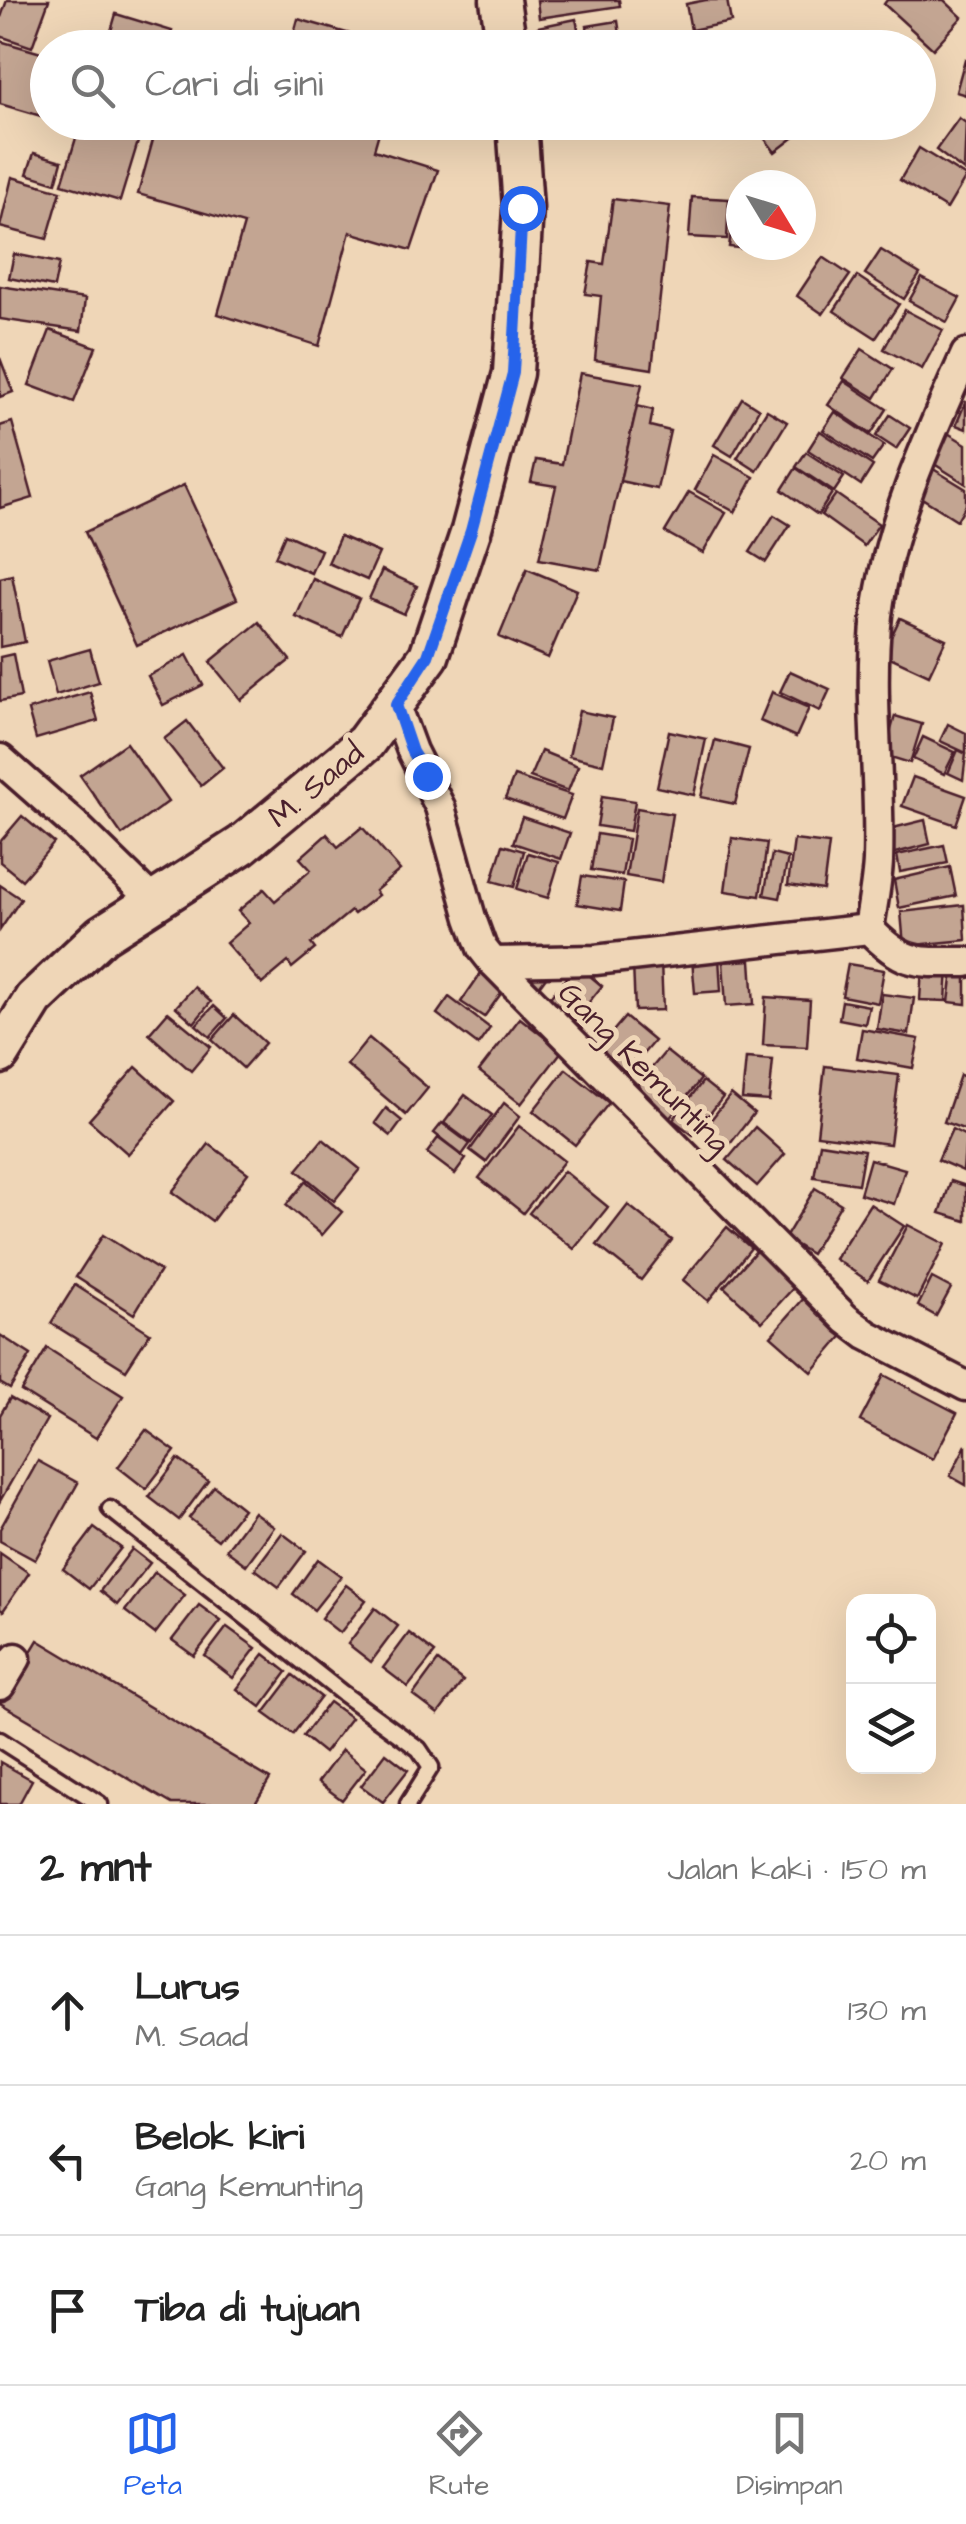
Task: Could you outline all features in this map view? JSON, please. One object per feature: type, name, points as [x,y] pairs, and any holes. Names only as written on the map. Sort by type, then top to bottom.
[{"type":"street","points":[[500,0],[504,30]]},
{"type":"street","name":"M. Saad","points":[[0,1054],[34,999],[102,936],[242,845],[365,743],[428,656],[471,531],[513,373],[522,208],[518,140]]},
{"type":"street","points":[[869,929],[878,862],[873,686],[878,612],[908,495],[966,354]]},
{"type":"street","name":"Gang Kemunting","points":[[396,705],[412,752],[440,807],[482,948],[493,962],[846,1318],[867,1335],[966,1386]]},
{"type":"street","points":[[0,759],[155,903]]},
{"type":"street","points":[[493,962],[626,957],[869,929],[899,956],[919,962],[966,962]]},
{"type":"street","points":[[0,1685],[16,1658]]},
{"type":"lane","points":[[110,1508],[342,1693],[420,1748],[431,1767],[430,1774],[408,1804]]},
{"type":"lane","points":[[0,1740],[100,1804]]},
{"type":"building","points":[[7,0],[49,0],[38,30],[30,30],[30,46],[0,36],[0,20]]},
{"type":"building","points":[[537,0],[619,0],[620,6],[539,18]]},
{"type":"building","points":[[727,0],[731,22],[691,30],[686,4]]},
{"type":"building","points":[[887,0],[944,0],[962,17],[936,46],[936,30],[912,30],[884,4]]},
{"type":"building","points":[[116,14],[169,30],[111,30]]},
{"type":"building","points":[[298,19],[336,30],[295,30]]},
{"type":"building","points":[[576,19],[578,30],[539,30],[538,27]]},
{"type":"building","points":[[618,21],[619,30],[588,30],[587,26]]},
{"type":"building","points":[[0,41],[30,50],[30,113],[0,104]]},
{"type":"building","points":[[966,59],[966,95],[956,92]]},
{"type":"building","points":[[959,118],[966,123],[964,171],[936,150]]},
{"type":"building","points":[[75,140],[139,140],[120,201],[62,184]]},
{"type":"building","points":[[153,140],[377,140],[374,150],[438,170],[411,250],[350,232],[319,346],[218,314],[244,224],[138,194]]},
{"type":"building","points":[[766,140],[791,140],[775,152]]},
{"type":"building","points":[[919,148],[966,177],[947,209],[900,180]]},
{"type":"building","points":[[34,153],[62,161],[56,183],[27,174]]},
{"type":"building","points":[[12,177],[61,191],[47,239],[0,227]]},
{"type":"building","points":[[692,197],[726,199],[726,239],[689,237]]},
{"type":"building","points":[[613,199],[670,206],[652,369],[595,360],[601,296],[585,294],[591,262],[604,264]]},
{"type":"building","points":[[881,250],[920,274],[904,299],[865,274]]},
{"type":"building","points":[[14,254],[59,263],[54,287],[9,278]]},
{"type":"building","points":[[823,257],[850,275],[823,314],[797,296]]},
{"type":"building","points":[[857,276],[899,304],[876,338],[834,311]]},
{"type":"building","points":[[922,278],[960,298],[947,322],[909,301]]},
{"type":"building","points":[[0,286],[85,299],[81,331],[0,319]]},
{"type":"building","points":[[905,310],[943,330],[922,369],[884,349]]},
{"type":"building","points":[[50,330],[96,347],[74,402],[29,385]]},
{"type":"building","points":[[862,349],[893,369],[875,398],[843,378]]},
{"type":"building","points":[[0,358],[13,392],[0,397]]},
{"type":"building","points":[[580,373],[642,384],[600,570],[539,559],[556,486],[531,482],[536,460],[562,464]]},
{"type":"building","points":[[844,381],[887,409],[871,434],[828,405]]},
{"type":"building","points":[[742,398],[759,409],[732,456],[714,445]]},
{"type":"building","points":[[966,401],[966,429],[956,425]]},
{"type":"building","points":[[637,406],[653,410],[650,426],[670,431],[657,489],[620,481]]},
{"type":"building","points":[[767,410],[787,422],[757,471],[737,458]]},
{"type":"building","points":[[835,412],[884,445],[872,462],[823,430]]},
{"type":"building","points":[[890,415],[910,428],[896,449],[876,436]]},
{"type":"building","points":[[12,422],[33,498],[0,508],[0,426]]},
{"type":"building","points":[[820,431],[873,466],[861,485],[808,450]]},
{"type":"building","points":[[946,432],[966,444],[966,484],[928,460]]},
{"type":"building","points":[[806,452],[844,477],[834,492],[796,467]]},
{"type":"building","points":[[714,455],[754,477],[735,512],[695,490]]},
{"type":"building","points":[[930,467],[966,489],[966,505],[957,520],[914,493]]},
{"type":"building","points":[[796,468],[832,493],[818,515],[782,490]]},
{"type":"building","points":[[184,485],[237,599],[137,645],[85,532]]},
{"type":"building","points":[[689,492],[726,513],[703,553],[665,532]]},
{"type":"building","points":[[836,494],[879,524],[864,546],[821,515]]},
{"type":"building","points":[[774,515],[790,525],[766,562],[750,552]]},
{"type":"building","points":[[285,534],[321,550],[311,573],[275,557]]},
{"type":"building","points":[[340,536],[379,553],[367,580],[328,563]]},
{"type":"building","points":[[527,569],[577,590],[548,658],[499,637]]},
{"type":"building","points":[[382,570],[417,586],[404,614],[369,599]]},
{"type":"building","points":[[12,575],[25,642],[0,647],[0,578]]},
{"type":"building","points":[[313,579],[359,599],[342,637],[296,617]]},
{"type":"building","points":[[900,618],[946,639],[929,675],[883,654]]},
{"type":"building","points":[[259,622],[290,660],[241,700],[210,662]]},
{"type":"building","points":[[90,649],[99,682],[56,695],[47,661]]},
{"type":"building","points":[[13,654],[21,697],[0,701],[0,657]]},
{"type":"building","points":[[187,655],[203,685],[163,705],[148,676]]},
{"type":"building","points":[[790,671],[830,689],[820,711],[780,692]]},
{"type":"building","points":[[90,692],[98,721],[36,739],[28,710]]},
{"type":"building","points":[[772,692],[809,708],[796,737],[760,721]]},
{"type":"building","points":[[579,711],[613,718],[603,764],[569,756]]},
{"type":"building","points":[[895,716],[922,724],[910,763],[884,755]]},
{"type":"building","points":[[187,721],[223,768],[201,786],[164,739]]},
{"type":"building","points":[[948,724],[966,733],[966,753],[940,741]]},
{"type":"building","points":[[669,731],[706,739],[694,795],[657,787]]},
{"type":"building","points":[[923,737],[955,752],[944,774],[913,759]]},
{"type":"building","points":[[715,740],[749,749],[735,804],[701,797]]},
{"type":"building","points":[[126,743],[168,802],[122,835],[80,775]]},
{"type":"building","points":[[958,750],[966,754],[963,780],[948,773]]},
{"type":"building","points":[[541,751],[578,766],[568,791],[530,777]]},
{"type":"building","points":[[514,776],[572,795],[563,819],[505,799]]},
{"type":"building","points":[[913,777],[966,796],[956,825],[902,806]]},
{"type":"building","points":[[602,796],[635,801],[630,831],[597,826]]},
{"type":"building","points":[[637,808],[672,814],[661,882],[626,876]]},
{"type":"building","points":[[22,816],[54,843],[22,880],[0,862],[0,842]]},
{"type":"building","points":[[522,817],[570,833],[561,859],[513,843]]},
{"type":"building","points":[[925,820],[930,844],[891,854],[885,830]]},
{"type":"building","points":[[362,827],[400,870],[375,891],[378,895],[354,914],[351,911],[311,944],[315,949],[292,968],[288,962],[262,984],[226,943],[249,923],[238,911],[264,889],[275,901],[311,870],[300,858],[327,834],[338,847]]},
{"type":"building","points":[[597,834],[628,839],[622,875],[591,870]]},
{"type":"building","points":[[732,838],[767,843],[760,896],[725,891]]},
{"type":"building","points":[[794,840],[829,844],[823,890],[788,885]]},
{"type":"building","points":[[503,845],[524,851],[514,887],[492,881]]},
{"type":"building","points":[[944,845],[948,863],[900,872],[897,855]]},
{"type":"building","points":[[528,853],[559,862],[548,898],[517,889]]},
{"type":"building","points":[[772,854],[788,858],[780,898],[764,895]]},
{"type":"building","points":[[950,867],[956,896],[899,908],[894,880]]},
{"type":"building","points":[[582,876],[624,882],[620,911],[577,904]]},
{"type":"building","points":[[0,885],[21,899],[0,930]]},
{"type":"building","points":[[964,905],[966,940],[904,946],[901,912]]},
{"type":"building","points":[[719,957],[721,991],[695,993],[692,959]]},
{"type":"building","points":[[751,960],[754,1004],[726,1006],[723,962]]},
{"type":"building","points":[[661,962],[663,1010],[635,1011],[633,964]]},
{"type":"building","points":[[535,963],[549,973],[538,988],[524,978]]},
{"type":"building","points":[[848,964],[884,970],[878,1003],[842,996]]},
{"type":"building","points":[[577,965],[602,986],[573,1022],[547,1001]]},
{"type":"building","points":[[485,967],[508,984],[484,1017],[461,1002]]},
{"type":"building","points":[[922,967],[948,968],[946,1001],[920,1000]]},
{"type":"building","points":[[953,971],[966,973],[966,1004],[949,1002]]},
{"type":"building","points":[[194,987],[211,1002],[194,1023],[176,1007]]},
{"type":"building","points":[[882,994],[914,998],[909,1034],[877,1029]]},
{"type":"building","points":[[449,997],[490,1028],[478,1045],[437,1014]]},
{"type":"building","points":[[766,997],[810,1000],[807,1047],[763,1045]]},
{"type":"building","points":[[842,1001],[869,1006],[865,1024],[839,1019]]},
{"type":"building","points":[[214,1006],[227,1018],[210,1037],[196,1025]]},
{"type":"building","points":[[168,1012],[211,1047],[191,1071],[149,1034]]},
{"type":"building","points":[[234,1015],[265,1043],[243,1068],[212,1040]]},
{"type":"building","points":[[625,1017],[654,1041],[627,1073],[598,1049]]},
{"type":"building","points":[[520,1018],[562,1051],[521,1104],[479,1071]]},
{"type":"building","points":[[862,1029],[919,1039],[913,1068],[857,1058]]},
{"type":"building","points":[[369,1038],[428,1088],[406,1115],[347,1065]]},
{"type":"building","points":[[666,1051],[701,1079],[669,1119],[633,1090]]},
{"type":"building","points":[[746,1058],[773,1060],[769,1101],[742,1099]]},
{"type":"building","points":[[825,1066],[899,1075],[890,1144],[817,1135]]},
{"type":"building","points":[[136,1067],[174,1101],[128,1154],[89,1120]]},
{"type":"building","points":[[566,1069],[609,1103],[575,1145],[533,1111]]},
{"type":"building","points":[[960,1075],[966,1077],[966,1130],[944,1122]]},
{"type":"building","points":[[703,1081],[723,1097],[693,1135],[673,1120]]},
{"type":"building","points":[[731,1094],[754,1113],[727,1148],[703,1130]]},
{"type":"building","points":[[465,1095],[492,1115],[471,1143],[444,1123]]},
{"type":"building","points":[[504,1103],[520,1116],[486,1162],[470,1150]]},
{"type":"building","points":[[386,1108],[402,1121],[391,1136],[375,1123]]},
{"type":"building","points":[[442,1123],[470,1144],[462,1155],[434,1133]]},
{"type":"building","points":[[519,1126],[564,1161],[523,1213],[479,1178]]},
{"type":"building","points":[[755,1127],[785,1154],[757,1186],[727,1160]]},
{"type":"building","points":[[952,1129],[966,1136],[963,1171],[938,1160]]},
{"type":"building","points":[[438,1138],[466,1159],[455,1174],[427,1153]]},
{"type":"building","points":[[323,1139],[360,1169],[334,1201],[297,1170]]},
{"type":"building","points":[[820,1143],[864,1150],[858,1184],[814,1177]]},
{"type":"building","points":[[209,1144],[248,1173],[212,1221],[172,1192]]},
{"type":"building","points":[[870,1159],[905,1169],[894,1204],[860,1194]]},
{"type":"building","points":[[564,1171],[608,1207],[574,1249],[529,1213]]},
{"type":"building","points":[[306,1181],[342,1212],[322,1235],[286,1205]]},
{"type":"building","points":[[951,1181],[966,1186],[966,1221],[940,1213]]},
{"type":"building","points":[[815,1188],[841,1204],[811,1254],[785,1238]]},
{"type":"building","points":[[870,1204],[904,1226],[868,1281],[835,1259]]},
{"type":"building","points":[[628,1205],[672,1240],[641,1280],[597,1245]]},
{"type":"building","points":[[908,1225],[945,1244],[917,1299],[879,1280]]},
{"type":"building","points":[[727,1227],[751,1248],[708,1301],[683,1280]]},
{"type":"building","points":[[103,1235],[160,1271],[134,1314],[76,1277]]},
{"type":"building","points":[[756,1251],[795,1286],[762,1322],[724,1287]]},
{"type":"building","points":[[932,1278],[951,1288],[936,1316],[918,1306]]},
{"type":"building","points":[[75,1285],[150,1333],[126,1370],[51,1323]]},
{"type":"building","points":[[805,1297],[846,1332],[812,1372],[771,1336]]},
{"type":"building","points":[[0,1335],[31,1355],[10,1389],[0,1383]]},
{"type":"building","points":[[47,1348],[123,1396],[96,1438],[21,1391]]},
{"type":"building","points":[[884,1375],[957,1413],[933,1459],[860,1421]]},
{"type":"building","points":[[10,1398],[47,1419],[0,1501],[0,1415]]},
{"type":"building","points":[[146,1430],[175,1451],[146,1489],[118,1467]]},
{"type":"building","points":[[966,1445],[966,1485],[950,1476]]},
{"type":"building","points":[[178,1459],[208,1481],[179,1520],[149,1497]]},
{"type":"building","points":[[38,1461],[78,1483],[35,1560],[0,1541],[0,1529]]},
{"type":"building","points":[[214,1486],[243,1509],[218,1540],[189,1518]]},
{"type":"building","points":[[254,1512],[274,1527],[246,1565],[226,1550]]},
{"type":"building","points":[[94,1528],[121,1548],[89,1589],[63,1569]]},
{"type":"building","points":[[282,1533],[306,1551],[279,1587],[255,1569]]},
{"type":"building","points":[[132,1549],[150,1563],[117,1605],[100,1591]]},
{"type":"building","points":[[0,1553],[29,1573],[3,1611],[0,1609]]},
{"type":"building","points":[[318,1559],[341,1576],[314,1610],[293,1594]]},
{"type":"building","points":[[155,1572],[185,1595],[155,1634],[125,1611]]},
{"type":"building","points":[[346,1585],[366,1600],[340,1633],[321,1618]]},
{"type":"building","points":[[199,1605],[221,1621],[194,1656],[172,1640]]},
{"type":"building","points":[[375,1608],[398,1626],[371,1662],[348,1644]]},
{"type":"building","points":[[227,1627],[256,1648],[233,1678],[205,1656]]},
{"type":"building","points":[[409,1633],[435,1653],[408,1687],[383,1668]]},
{"type":"building","points":[[38,1640],[270,1779],[255,1804],[172,1804],[0,1703]]},
{"type":"building","points":[[264,1654],[287,1672],[261,1707],[237,1689]]},
{"type":"building","points":[[438,1661],[463,1681],[438,1714],[413,1695]]},
{"type":"building","points":[[293,1675],[321,1697],[293,1734],[264,1713]]},
{"type":"building","points":[[329,1702],[351,1718],[324,1753],[303,1736]]},
{"type":"building","points":[[342,1750],[366,1769],[342,1800],[318,1782]]},
{"type":"building","points":[[386,1753],[408,1770],[383,1802],[361,1786]]},
{"type":"building","points":[[0,1762],[32,1780],[19,1804],[0,1804]]},
{"type":"route","points":[[427,776],[412,752],[396,705],[428,656],[471,531],[513,373],[522,208]]}]
